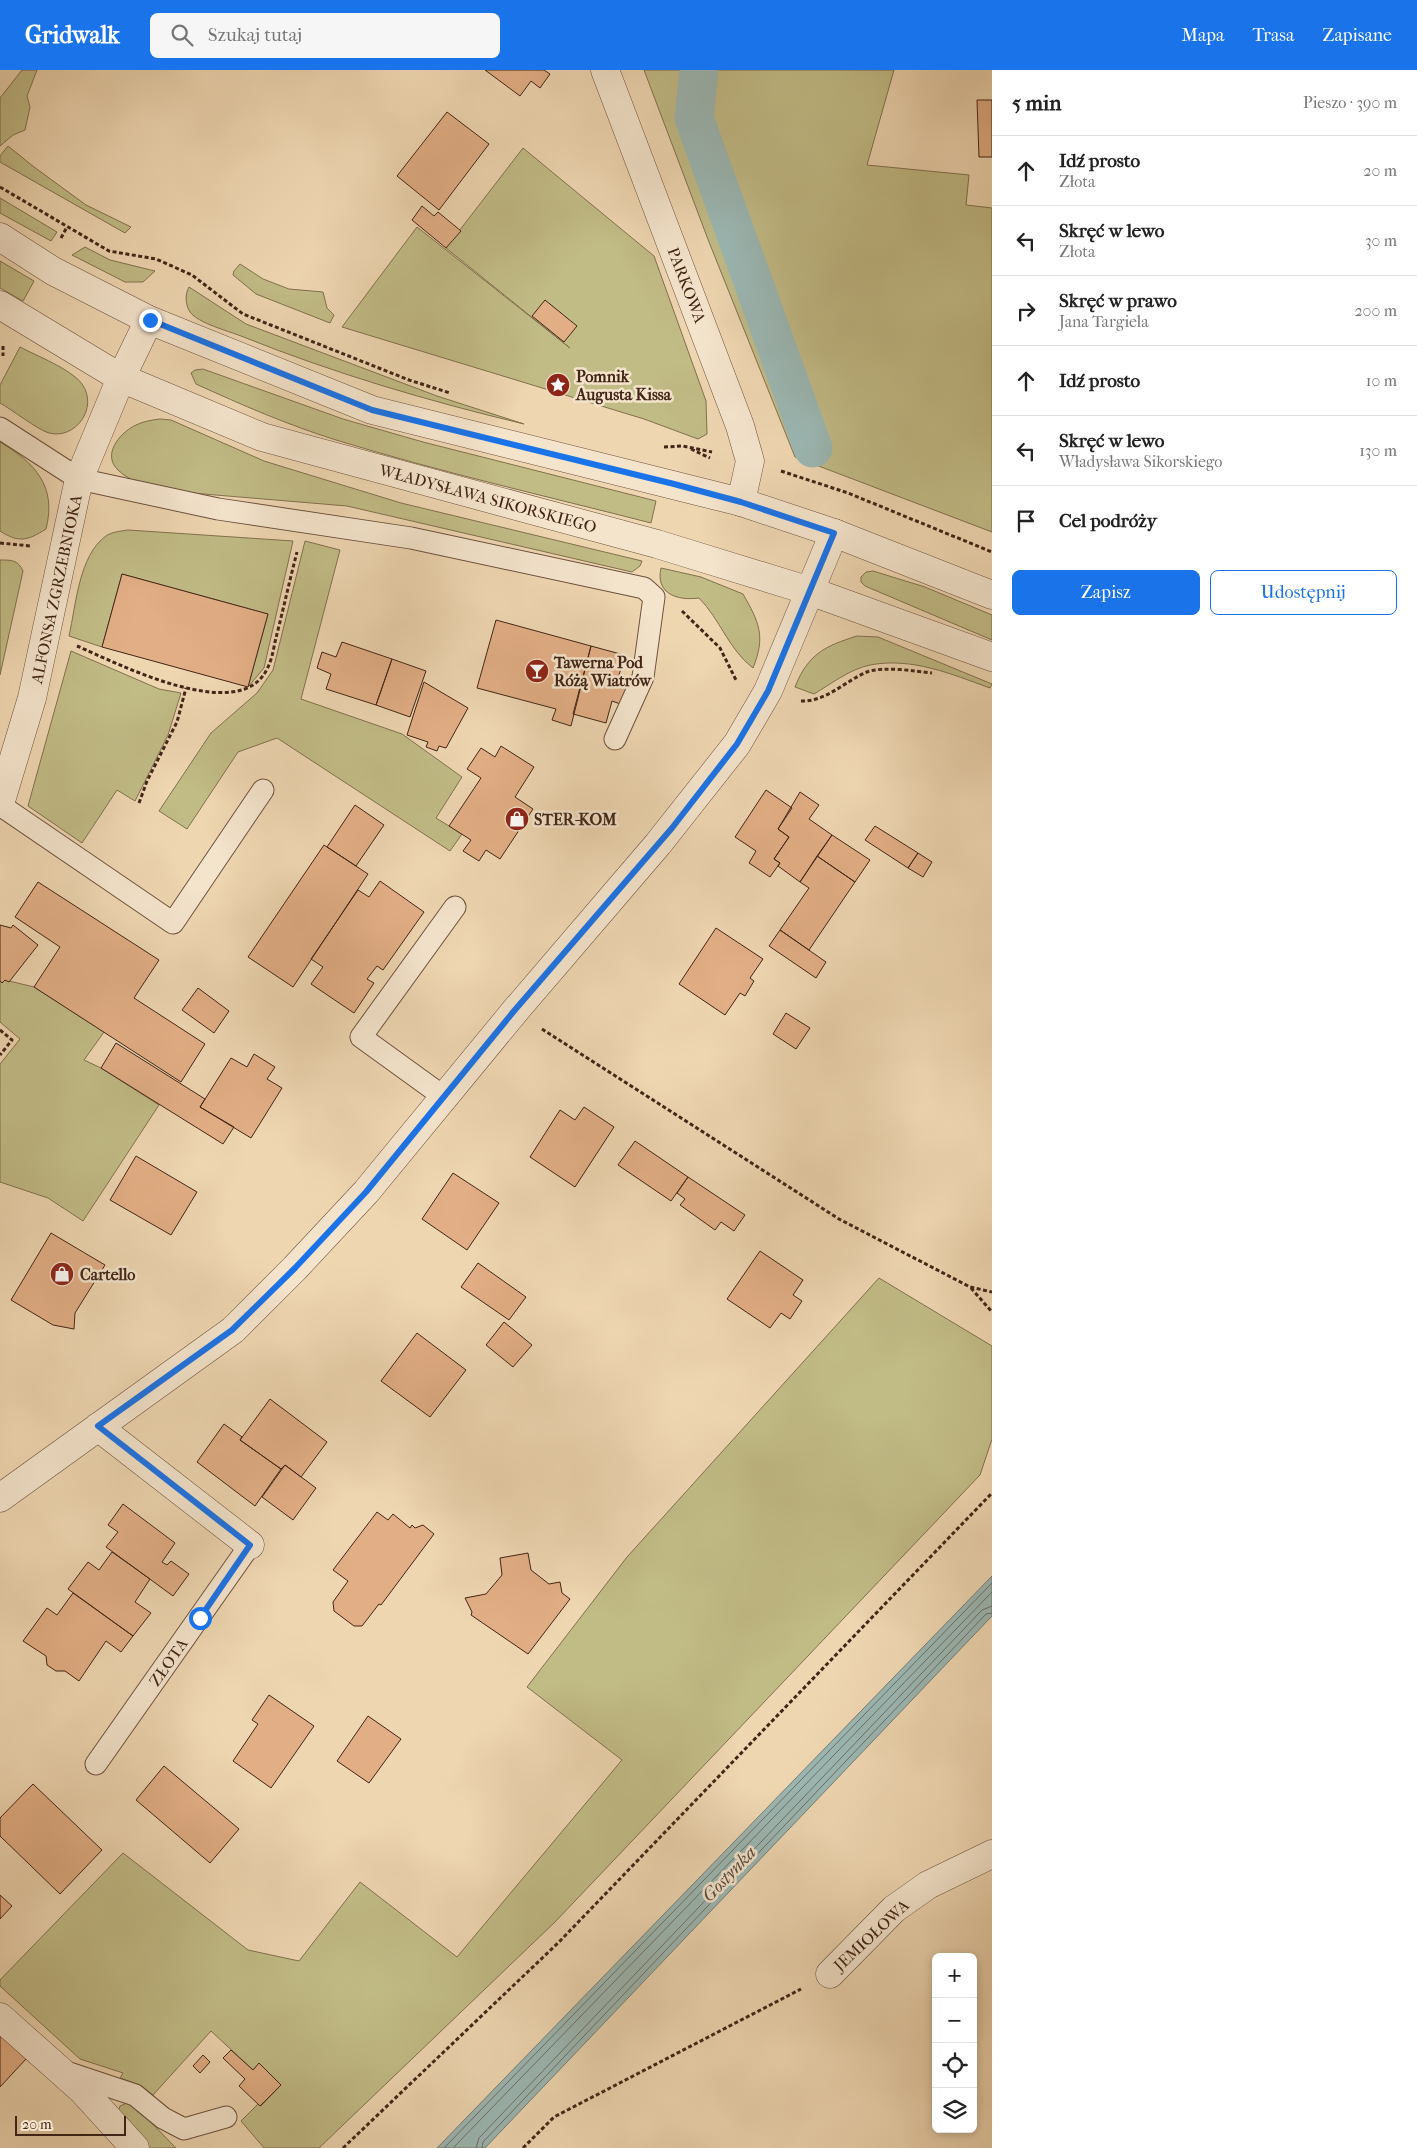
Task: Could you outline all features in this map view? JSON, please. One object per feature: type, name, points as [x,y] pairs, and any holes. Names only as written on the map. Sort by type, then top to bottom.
[{"type":"street","name":"PARKOWA","points":[[605,70],[740,426],[750,461],[741,502]]},
{"type":"street","points":[[0,236],[53,271],[150,320],[372,410],[741,502],[834,533],[992,595]]},
{"type":"street","name":"WŁADYSŁAWA SIKORSKIEGO","points":[[0,305],[121,378],[262,438],[657,544],[810,591],[992,657]]},
{"type":"street","name":"ALFONSA ZGRZEBNIOKA","points":[[0,805],[32,698],[79,479],[121,378],[150,320]]},
{"type":"street","points":[[0,1498],[232,1330],[295,1268],[366,1192],[514,1011],[667,833],[737,744],[768,691],[834,533]]},
{"type":"street","name":"ZŁOTA","points":[[98,1426],[250,1545]]},
{"type":"street","name":"JEMIOŁOWA","points":[[830,1974],[894,1909],[928,1886],[992,1854]]},
{"type":"street","points":[[0,2017],[82,2090],[135,2148]]},
{"type":"lane","points":[[0,428],[79,479],[218,510],[411,538],[644,588],[654,597],[643,677],[615,739]]},
{"type":"lane","points":[[0,805],[173,922],[263,790]]},
{"type":"lane","points":[[444,1097],[362,1037],[455,907]]},
{"type":"lane","name":"ZŁOTA","points":[[96,1764],[250,1545]]},
{"type":"lane","points":[[59,2069],[135,2095],[163,2118],[184,2129],[226,2117]]},
{"type":"path","points":[[0,187],[109,251],[156,259],[192,275],[243,314],[410,380],[456,394]]},
{"type":"path","points":[[658,447],[683,446]]},
{"type":"path","points":[[750,461],[848,492],[992,552]]},
{"type":"path","points":[[71,644],[170,685],[236,692],[254,686],[268,668],[298,547]]},
{"type":"path","points":[[139,803],[147,781],[177,722],[186,688]]},
{"type":"path","points":[[514,1011],[839,1219],[970,1288],[992,1292]]},
{"type":"path","points":[[0,1030],[12,1040],[0,1055]]},
{"type":"path","points":[[970,1288],[992,1312]]},
{"type":"path","points":[[343,2148],[559,1942],[992,1493]]},
{"type":"path","points":[[523,2148],[554,2118],[830,1974]]},
{"type":"shaded area","points":[[22,70],[37,70],[27,96],[30,107],[25,130],[13,135],[0,146],[0,98]]},
{"type":"shaded area","points":[[644,70],[894,70],[867,165],[969,175],[966,205],[992,208],[992,532],[795,457],[709,242]]},
{"type":"shaded area","points":[[8,146],[86,205],[131,227],[125,233],[0,162],[0,156]]},
{"type":"shaded area","points":[[523,148],[654,256],[706,401],[707,434],[698,439],[644,419],[342,327],[417,227],[570,348],[446,248]]},
{"type":"shaded area","points":[[0,198],[57,232],[51,241],[0,213]]},
{"type":"shaded area","points":[[85,247],[110,260],[155,271],[143,282],[125,282],[72,255]]},
{"type":"shaded area","points":[[0,261],[34,281],[23,301],[0,288]]},
{"type":"shaded area","points":[[240,264],[263,279],[289,289],[323,292],[327,308],[334,315],[330,323],[256,294],[233,275]]},
{"type":"shaded area","points":[[189,287],[246,324],[437,396],[524,424],[452,406],[381,385],[311,362],[214,326],[200,320],[190,312],[186,299]]},
{"type":"shaded area","points":[[20,347],[62,368],[77,378],[82,384],[87,393],[88,403],[86,412],[82,420],[68,432],[59,434],[49,433],[0,403],[0,385]]},
{"type":"shaded area","points":[[203,369],[343,419],[423,442],[656,501],[651,523],[375,452],[300,428],[196,384],[191,373],[195,370]]},
{"type":"shaded area","points":[[160,419],[171,420],[264,461],[401,503],[642,561],[640,566],[632,572],[347,506],[168,491],[148,486],[129,478],[118,470],[113,464],[112,452],[118,439],[128,430],[143,422]]},
{"type":"shaded area","points":[[0,442],[24,458],[33,467],[46,488],[49,514],[46,529],[28,538],[18,539],[0,531]]},
{"type":"shaded area","points":[[128,530],[293,541],[264,668],[248,687],[268,614],[122,574],[102,647],[69,636],[80,582],[90,555],[97,544],[106,536]]},
{"type":"shaded area","points":[[305,541],[340,550],[301,699],[402,734],[462,777],[436,818],[462,834],[450,851],[277,738],[238,752],[187,829],[159,811],[211,733],[257,693],[273,670]]},
{"type":"shaded area","points":[[0,560],[14,561],[23,571],[0,675]]},
{"type":"shaded area","points":[[661,568],[701,577],[743,594],[757,621],[759,630],[759,647],[753,668],[737,652],[713,615],[699,598],[676,597],[665,590],[661,584]]},
{"type":"shaded area","points":[[873,571],[925,587],[992,615],[992,640],[865,586],[861,582],[861,577],[866,572]]},
{"type":"shaded area","points":[[857,636],[878,637],[992,684],[990,688],[931,668],[901,663],[886,663],[870,665],[855,670],[814,694],[795,687],[806,667],[819,653]]},
{"type":"shaded area","points":[[71,651],[159,689],[181,693],[168,735],[135,801],[117,790],[82,843],[28,806]]},
{"type":"shaded area","points":[[5,980],[34,987],[104,1032],[84,1060],[101,1068],[159,1105],[83,1221],[48,1198],[0,1182],[0,1064],[20,1039],[0,1022],[0,981],[2,983]]},
{"type":"shaded area","points":[[879,1278],[992,1346],[992,1439],[980,1475],[555,1922],[319,2148],[264,2148],[241,2121],[258,2104],[261,2106],[281,2085],[259,2064],[253,2070],[211,2031],[153,2095],[140,2085],[120,2078],[123,2073],[80,2059],[0,1986],[0,1980],[123,1853],[248,1950],[299,1961],[360,1882],[457,1957],[622,1760],[527,1687],[627,1557]]},
{"type":"shaded area","points":[[127,2103],[138,2109],[176,2148],[146,2148],[118,2113],[120,2106]]},
{"type":"water","name":"Gostynka","points":[[992,1576],[992,1616],[485,2148],[437,2148]]},
{"type":"building","points":[[485,70],[544,70],[550,74],[540,88],[531,81],[520,96]]},
{"type":"building","points":[[977,100],[992,100],[992,157],[979,157]]},
{"type":"building","points":[[447,112],[489,144],[439,210],[397,176]]},
{"type":"building","points":[[422,206],[434,216],[438,212],[461,231],[446,248],[412,220]]},
{"type":"building","points":[[545,300],[577,326],[564,342],[532,316]]},
{"type":"building","points":[[122,574],[268,614],[248,687],[102,647]]},
{"type":"building","points":[[496,620],[591,646],[571,726],[552,720],[556,709],[477,688]]},
{"type":"building","points":[[342,642],[392,659],[376,705],[326,689],[331,674],[317,668],[322,652],[336,657]]},
{"type":"building","points":[[591,646],[624,655],[618,680],[629,684],[623,705],[612,701],[606,723],[573,714]]},
{"type":"building","points":[[392,659],[426,671],[410,717],[376,705]]},
{"type":"building","points":[[424,682],[468,708],[446,748],[439,746],[437,751],[426,747],[428,742],[407,735]]},
{"type":"building","points":[[501,746],[534,767],[515,797],[533,809],[500,859],[486,850],[479,861],[463,851],[471,840],[449,826],[481,778],[467,769],[481,748],[495,757]]},
{"type":"building","points":[[766,790],[792,808],[778,829],[789,837],[774,859],[780,863],[770,877],[749,863],[756,851],[735,837]]},
{"type":"building","points":[[800,792],[819,805],[809,819],[832,835],[800,882],[778,866],[780,863],[774,859],[789,837],[778,829]]},
{"type":"building","points":[[355,805],[384,825],[356,866],[327,847]]},
{"type":"building","points":[[875,826],[918,853],[908,868],[865,840]]},
{"type":"building","points":[[832,835],[870,860],[855,882],[817,856]]},
{"type":"building","points":[[324,845],[368,874],[293,987],[248,957]]},
{"type":"building","points":[[918,853],[932,862],[923,877],[908,868]]},
{"type":"building","points":[[817,856],[855,882],[809,950],[780,930],[809,888],[800,882]]},
{"type":"building","points":[[380,881],[424,912],[383,970],[377,966],[367,979],[374,983],[354,1013],[311,984],[323,967],[311,959],[358,890],[369,897]]},
{"type":"building","points":[[38,882],[159,960],[134,998],[205,1044],[181,1082],[34,987],[60,947],[15,917]]},
{"type":"building","points":[[0,925],[11,928],[13,925],[38,945],[9,982],[5,980],[2,983],[0,981]]},
{"type":"building","points":[[716,928],[763,959],[750,978],[754,981],[745,996],[740,993],[725,1015],[679,984]]},
{"type":"building","points":[[780,930],[826,962],[816,978],[769,946]]},
{"type":"building","points":[[198,988],[229,1011],[214,1033],[182,1010]]},
{"type":"building","points":[[786,1013],[810,1028],[796,1049],[773,1034]]},
{"type":"building","points":[[116,1043],[205,1099],[200,1107],[234,1127],[223,1144],[101,1068]]},
{"type":"building","points":[[254,1054],[275,1067],[267,1079],[282,1088],[251,1138],[200,1107],[231,1058],[247,1067]]},
{"type":"building","points":[[584,1107],[614,1127],[575,1187],[530,1157],[560,1110],[575,1120]]},
{"type":"building","points":[[635,1141],[688,1177],[671,1201],[618,1165]]},
{"type":"building","points":[[136,1156],[197,1192],[171,1235],[110,1200]]},
{"type":"building","points":[[453,1173],[499,1203],[467,1250],[422,1219]]},
{"type":"building","points":[[688,1177],[745,1215],[734,1231],[721,1222],[715,1230],[680,1205],[685,1199],[677,1193]]},
{"type":"building","points":[[51,1233],[105,1265],[75,1313],[74,1329],[53,1325],[11,1300]]},
{"type":"building","points":[[760,1251],[803,1280],[793,1295],[802,1301],[790,1319],[781,1313],[770,1328],[727,1299]]},
{"type":"building","points":[[478,1263],[526,1297],[509,1320],[461,1287]]},
{"type":"building","points":[[504,1322],[532,1345],[513,1367],[486,1345]]},
{"type":"building","points":[[417,1333],[466,1370],[430,1417],[381,1381]]},
{"type":"building","points":[[270,1399],[327,1442],[301,1477],[285,1465],[281,1469],[240,1440]]},
{"type":"building","points":[[224,1424],[242,1437],[240,1440],[281,1469],[255,1506],[197,1462]]},
{"type":"building","points":[[285,1465],[316,1488],[293,1520],[262,1497]]},
{"type":"building","points":[[123,1504],[175,1543],[162,1562],[167,1565],[171,1561],[189,1574],[173,1596],[106,1547],[118,1532],[108,1525]]},
{"type":"building","points":[[377,1512],[388,1520],[393,1514],[410,1528],[412,1525],[415,1528],[423,1525],[434,1534],[381,1605],[379,1604],[362,1626],[354,1626],[334,1611],[333,1602],[348,1581],[333,1570]]},
{"type":"building","points":[[112,1552],[150,1579],[135,1602],[151,1613],[133,1636],[68,1589],[88,1562],[99,1570]]},
{"type":"building","points":[[528,1553],[531,1570],[549,1584],[560,1582],[562,1593],[570,1599],[528,1654],[471,1615],[472,1612],[465,1598],[486,1594],[502,1575],[500,1558]]},
{"type":"building","points":[[73,1593],[133,1636],[121,1652],[106,1641],[79,1681],[65,1671],[56,1671],[47,1665],[46,1656],[23,1641],[47,1608],[57,1615]]},
{"type":"building","points":[[269,1695],[314,1726],[271,1788],[233,1761],[258,1724],[252,1720]]},
{"type":"building","points":[[368,1716],[401,1739],[369,1783],[337,1761]]},
{"type":"building","points":[[164,1766],[239,1829],[210,1863],[136,1800]]},
{"type":"building","points":[[33,1784],[102,1850],[60,1894],[0,1836],[0,1818]]},
{"type":"building","points":[[0,1895],[12,1906],[0,1919]]},
{"type":"building","points":[[0,2034],[26,2059],[0,2087]]},
{"type":"building","points":[[231,2050],[253,2070],[259,2063],[281,2085],[260,2106],[239,2086],[245,2079],[223,2058]]},
{"type":"building","points":[[203,2055],[210,2062],[200,2073],[193,2066]]},
{"type":"waterway","points":[[699,70],[694,118],[813,448]]},
{"type":"place","name":"Pomnik Augusta Kissa","points":[[558,385]]},
{"type":"place","name":"Tawerna Pod Różą Wiatrów","points":[[537,671]]},
{"type":"place","name":"STER-KOM","points":[[517,819]]},
{"type":"place","name":"Cartello","points":[[62,1274]]},
{"type":"route","points":[[150,320],[372,410],[674,484],[741,502],[834,533],[768,691],[737,744],[672,828],[514,1011],[366,1192],[295,1268],[232,1330],[98,1426],[250,1545],[200,1618]]}]
